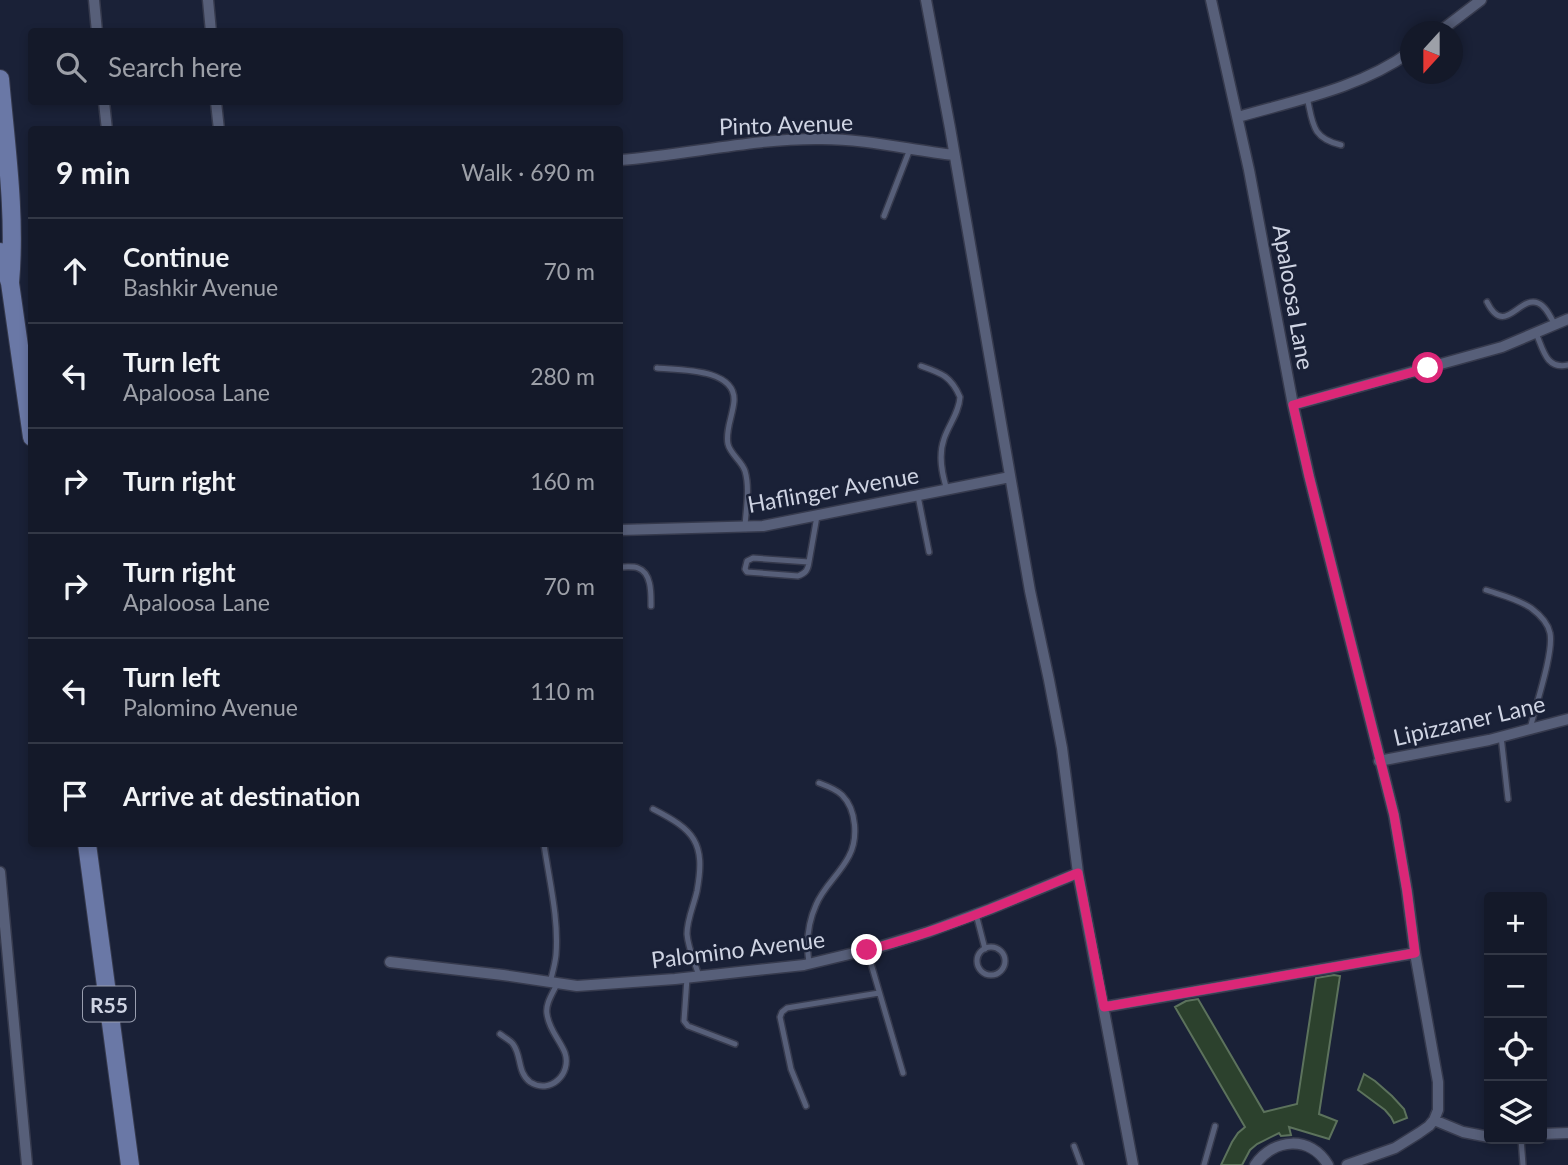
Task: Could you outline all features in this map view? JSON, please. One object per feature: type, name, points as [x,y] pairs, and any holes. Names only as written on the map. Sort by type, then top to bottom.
[{"type":"main road","points":[[0,79],[11,209],[13,253],[10,283]]},
{"type":"main road","points":[[0,252],[10,283],[28,409]]},
{"type":"main road","name":"R55","points":[[87,847],[130,1165]]},
{"type":"street","points":[[94,0],[97,28]]},
{"type":"street","points":[[208,0],[211,28]]},
{"type":"street","points":[[926,0],[1030,591],[1062,748],[1078,873],[1133,1165]]},
{"type":"street","name":"Apaloosa Lane","points":[[1211,0],[1238,117],[1293,405],[1394,815],[1438,1082],[1439,1100],[1434,1120]]},
{"type":"street","points":[[1453,21],[1481,0]]},
{"type":"street","points":[[1238,117],[1360,80],[1400,58]]},
{"type":"street","points":[[104,105],[107,126]]},
{"type":"street","points":[[216,105],[219,126]]},
{"type":"street","name":"Pinto Avenue","points":[[623,160],[703,148],[819,138],[870,142],[954,155]]},
{"type":"street","points":[[1293,405],[1502,347],[1568,319]]},
{"type":"street","name":"Haflinger Avenue","points":[[623,530],[763,526],[1010,477]]},
{"type":"street","name":"Lipizzaner Lane","points":[[1379,761],[1568,719]]},
{"type":"street","points":[[0,872],[27,1165]]},
{"type":"street","name":"Palomino Avenue","points":[[390,962],[577,986],[687,978],[809,964],[928,932],[1078,873]]},
{"type":"street","points":[[1104,1007],[1415,953]]},
{"type":"street","points":[[1347,1165],[1405,1143],[1434,1120],[1463,1132],[1484,1136]]},
{"type":"street","points":[[1547,1134],[1568,1133]]},
{"type":"street","points":[[1255,1165],[1260,1156],[1285,1144],[1300,1144],[1313,1149],[1328,1165]]},
{"type":"lane","points":[[1307,97],[1315,130],[1327,141],[1341,145]]},
{"type":"lane","points":[[884,216],[910,149]]},
{"type":"lane","points":[[1487,302],[1497,315],[1503,316],[1534,302],[1539,303],[1555,325]]},
{"type":"lane","points":[[1536,333],[1553,365],[1568,365]]},
{"type":"lane","points":[[921,366],[951,380],[960,397],[943,446],[942,474],[947,490]]},
{"type":"lane","points":[[657,368],[705,372],[717,377],[732,389],[734,398],[727,441],[745,471],[745,526]]},
{"type":"lane","points":[[918,496],[929,552]]},
{"type":"lane","points":[[809,562],[753,558],[747,561],[745,569],[747,572],[798,576],[804,573],[808,569],[817,516]]},
{"type":"lane","points":[[623,567],[636,567],[648,578],[651,606]]},
{"type":"lane","points":[[1486,590],[1533,609],[1550,633],[1549,656],[1530,729]]},
{"type":"lane","points":[[1501,736],[1508,799]]},
{"type":"lane","points":[[809,964],[807,934],[816,905],[848,857],[854,838],[853,815],[848,803],[833,788],[819,783]]},
{"type":"lane","points":[[653,809],[687,830],[698,847],[700,857],[697,890],[687,934],[700,976]]},
{"type":"lane","points":[[500,1034],[514,1046],[522,1075],[528,1081],[543,1086],[550,1085],[564,1074],[566,1055],[551,1027],[547,1010],[553,984],[556,939],[544,847]]},
{"type":"lane","points":[[976,914],[985,949]]},
{"type":"lane","points":[[985,949],[998,949],[1005,958],[1005,965],[997,974],[985,974],[980,970],[978,958],[985,949]]},
{"type":"lane","points":[[867,950],[903,1073]]},
{"type":"lane","points":[[687,978],[684,1021],[688,1026],[735,1044]]},
{"type":"lane","points":[[806,1107],[791,1069],[780,1017],[782,1012],[879,993]]},
{"type":"lane","points":[[1203,1165],[1215,1126]]},
{"type":"lane","points":[[1521,1144],[1523,1165]]},
{"type":"lane","points":[[1074,1146],[1081,1165]]},
{"type":"building","points":[[1340,976],[1319,1114],[1337,1121],[1329,1139],[1289,1127],[1291,1135],[1281,1136],[1279,1133],[1257,1144],[1250,1150],[1242,1165],[1221,1165],[1232,1142],[1245,1127],[1175,1007],[1198,999],[1264,1112],[1297,1104],[1316,978]]},
{"type":"building","points":[[1364,1074],[1392,1096],[1404,1109],[1407,1118],[1394,1123],[1385,1110],[1358,1090]]},
{"type":"route","points":[[867,950],[928,932],[1078,873],[1104,1007],[1415,953],[1394,815],[1293,405],[1428,368]]}]
